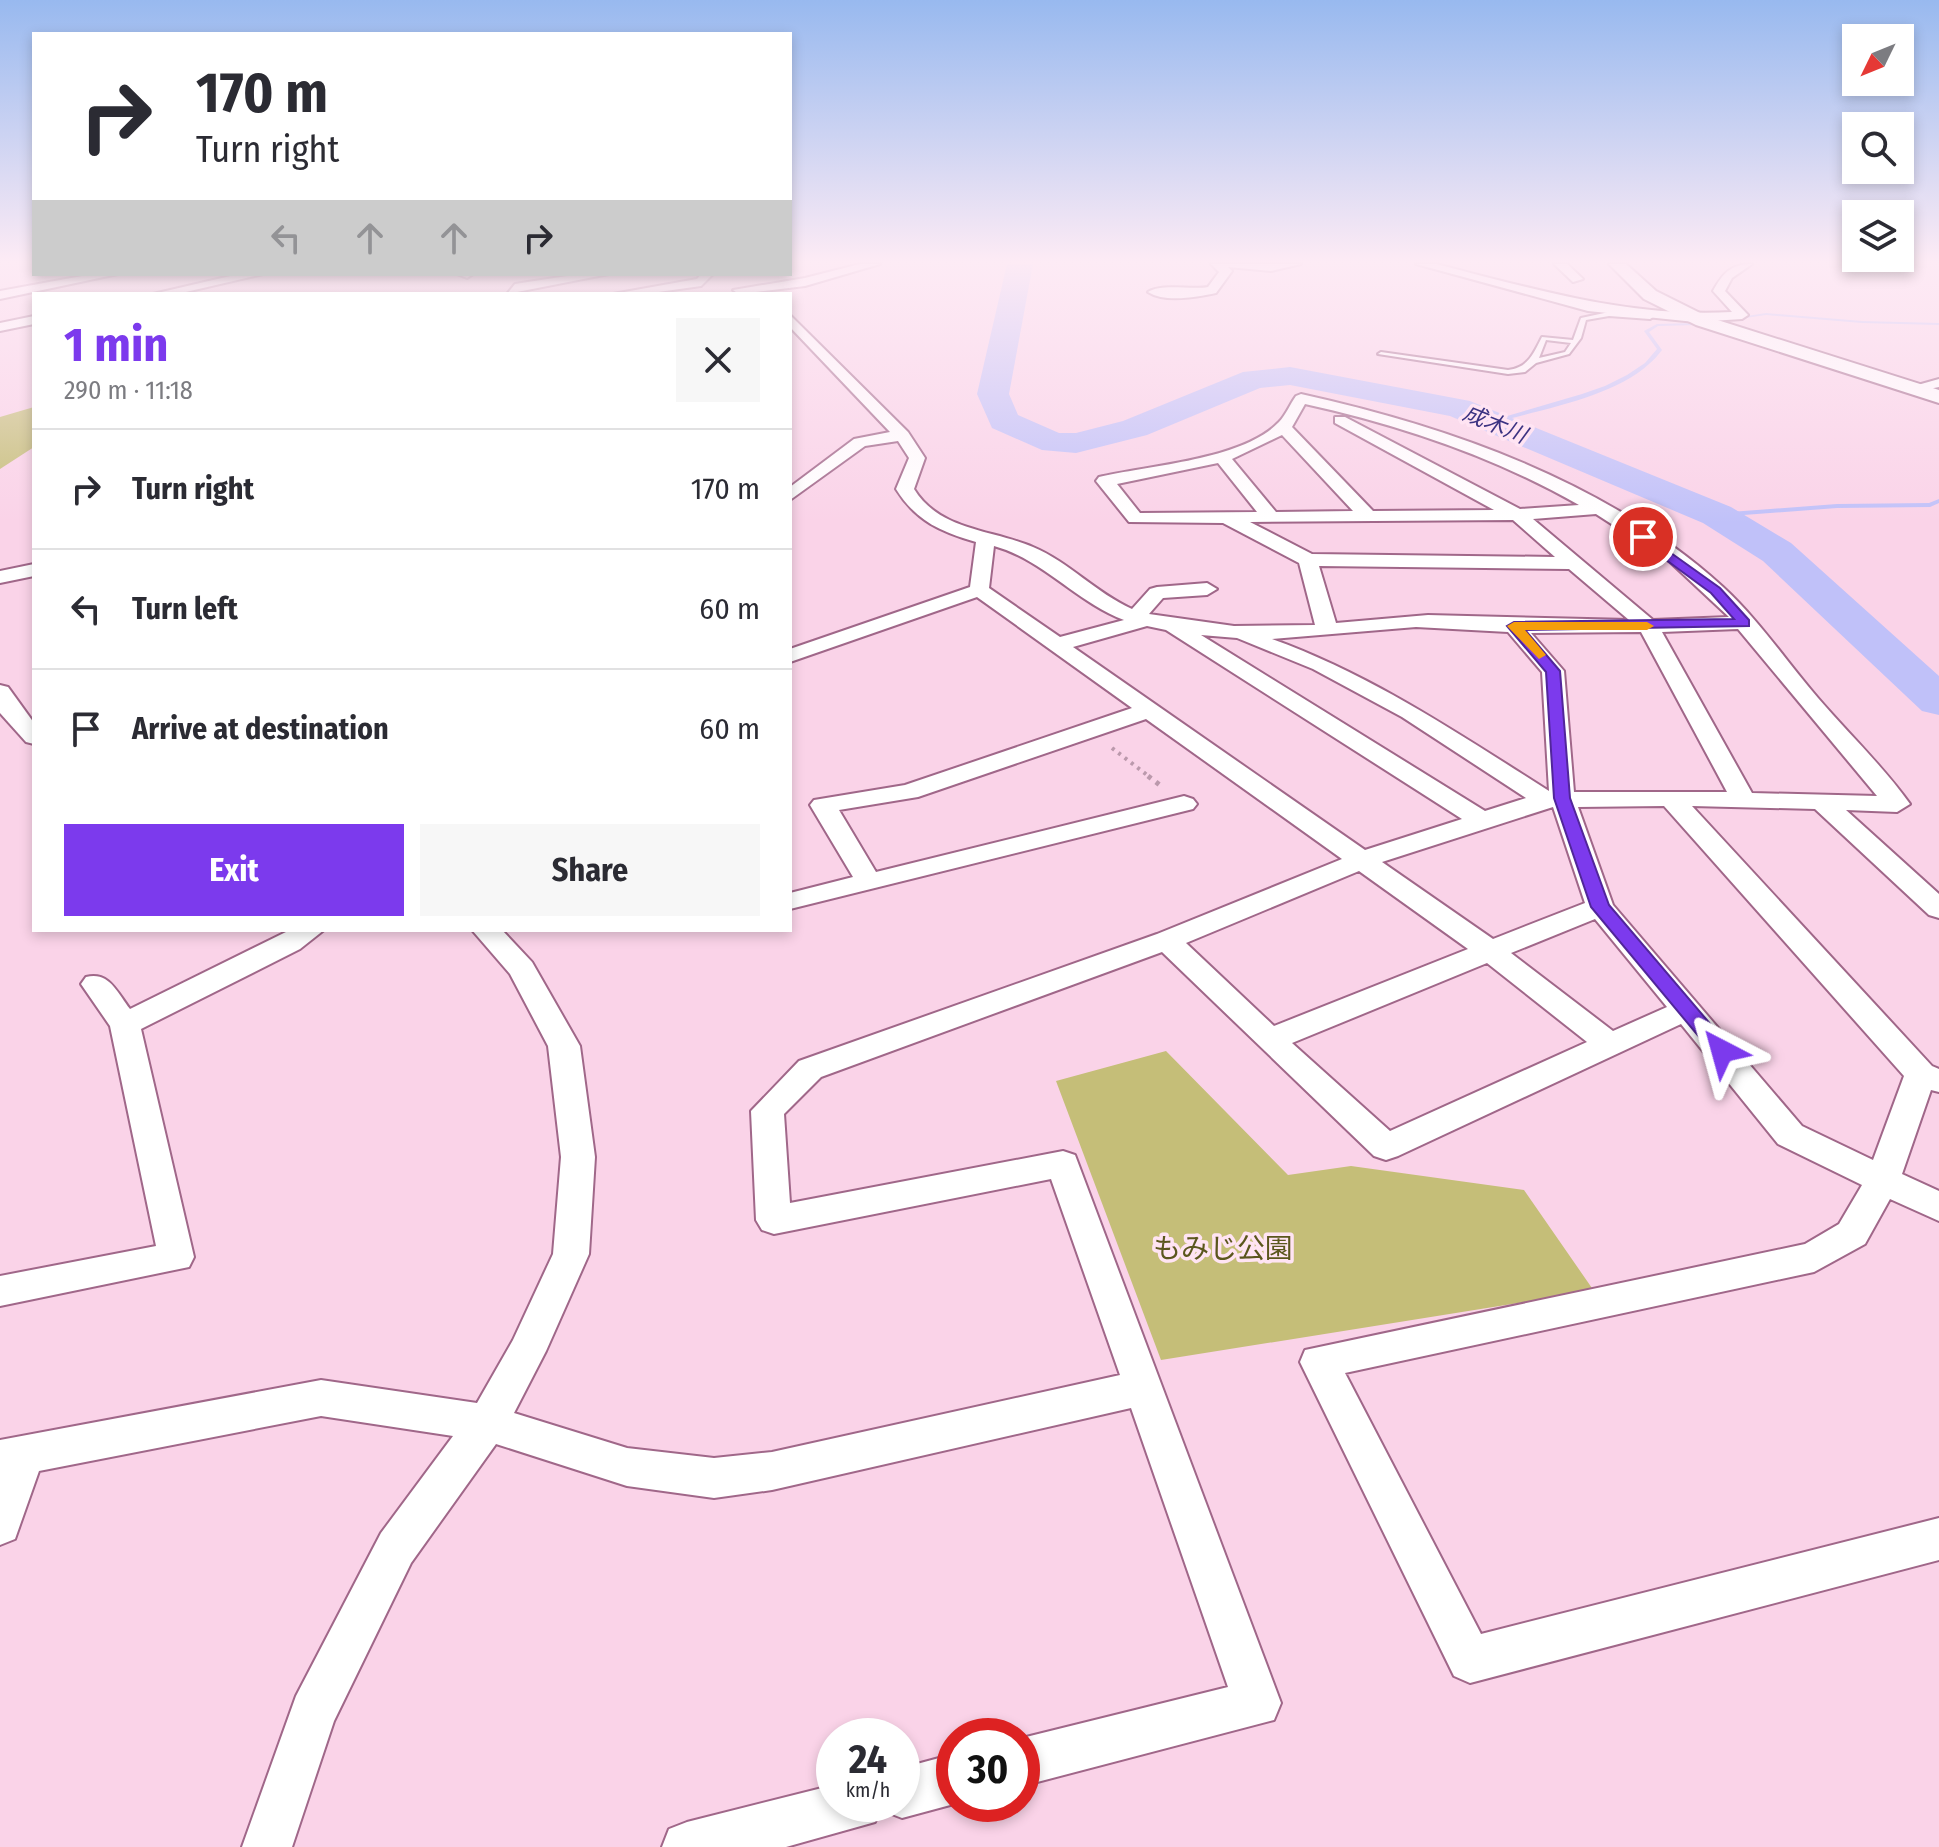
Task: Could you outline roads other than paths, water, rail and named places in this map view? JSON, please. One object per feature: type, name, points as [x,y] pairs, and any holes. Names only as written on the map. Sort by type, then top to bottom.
[{"type":"main road","points":[[1794,350],[1939,397]]},
{"type":"street","points":[[820,350],[902,435],[917,458],[905,489],[912,504],[939,523],[985,541],[1024,550],[1066,572],[1112,608],[1150,620],[1228,630],[1327,630],[1427,621],[1514,626],[1744,623]]},
{"type":"street","points":[[1914,388],[1939,383]]},
{"type":"street","points":[[1301,399],[1283,427],[1220,455],[1171,471],[1105,481],[1135,518],[1517,515],[1598,509]]},
{"type":"street","points":[[1040,1757],[1257,1703],[1063,1164],[774,1220],[767,1111],[810,1069],[1167,940],[1362,860],[1554,799],[1743,799],[1897,804],[1716,591],[1691,571],[1598,509],[1475,448],[1336,406],[1301,399]]},
{"type":"street","points":[[1301,399],[1517,515],[1648,626],[1743,799]]},
{"type":"street","points":[[1283,427],[1369,517]]},
{"type":"street","points":[[792,493],[860,442],[902,435]]},
{"type":"street","points":[[1220,455],[1270,516]]},
{"type":"street","points":[[1228,519],[1308,560],[1575,563]]},
{"type":"street","points":[[979,590],[985,541]]},
{"type":"street","points":[[1308,560],[1327,630]]},
{"type":"street","points":[[0,577],[32,570]]},
{"type":"street","points":[[1150,620],[1157,593],[1207,589]]},
{"type":"street","points":[[979,590],[1146,711],[1490,951],[1612,1046]]},
{"type":"street","points":[[792,655],[979,590]]},
{"type":"street","points":[[1056,645],[1150,620],[1483,821]]},
{"type":"street","points":[[1514,626],[1553,671],[1554,799],[1600,907],[1790,1135],[1939,1207]]},
{"type":"street","points":[[1228,630],[1321,664],[1410,712],[1554,799]]},
{"type":"street","points":[[0,692],[10,711],[32,735]]},
{"type":"street","points":[[868,880],[823,805],[909,792],[1146,711]]},
{"type":"street","points":[[1671,798],[1930,1078],[1882,1182],[1852,1234],[1814,1257],[1319,1362],[1470,1660],[1939,1539]]},
{"type":"street","points":[[1823,803],[1939,909]]},
{"type":"street","points":[[792,900],[1184,804]]},
{"type":"street","points":[[1269,1040],[1600,907]]},
{"type":"street","points":[[267,1847],[313,1713],[396,1548],[487,1423],[527,1351],[571,1254],[578,1157],[564,1046],[522,969],[488,932]]},
{"type":"street","points":[[125,1024],[291,934]]},
{"type":"street","points":[[1167,940],[1269,1040],[1386,1147],[1688,1009]]},
{"type":"street","points":[[0,1291],[176,1257],[125,1024],[96,984]]},
{"type":"street","points":[[0,1524],[11,1457],[321,1398],[487,1423],[627,1467],[714,1478],[772,1471],[1142,1388]]},
{"type":"street","points":[[687,1847],[816,1814]]},
{"type":"lane","points":[[1534,361],[1539,350]]},
{"type":"lane","points":[[1381,354],[1508,372],[1522,370],[1534,361],[1569,350]]},
{"type":"waterway","name":"成木川","points":[[1002,350],[993,394],[1004,421],[1054,443],[1076,443],[1135,428],[1254,379],[1290,376],[1458,408],[1545,441],[1717,515],[1777,552],[1939,701]]},
{"type":"waterway","points":[[1493,421],[1607,387],[1629,377],[1659,350]]},
{"type":"waterway","points":[[1717,515],[1837,506],[1930,505],[1939,501]]},
{"type":"park label","name":"もみじ公園","points":[[1223,1248]]}]
